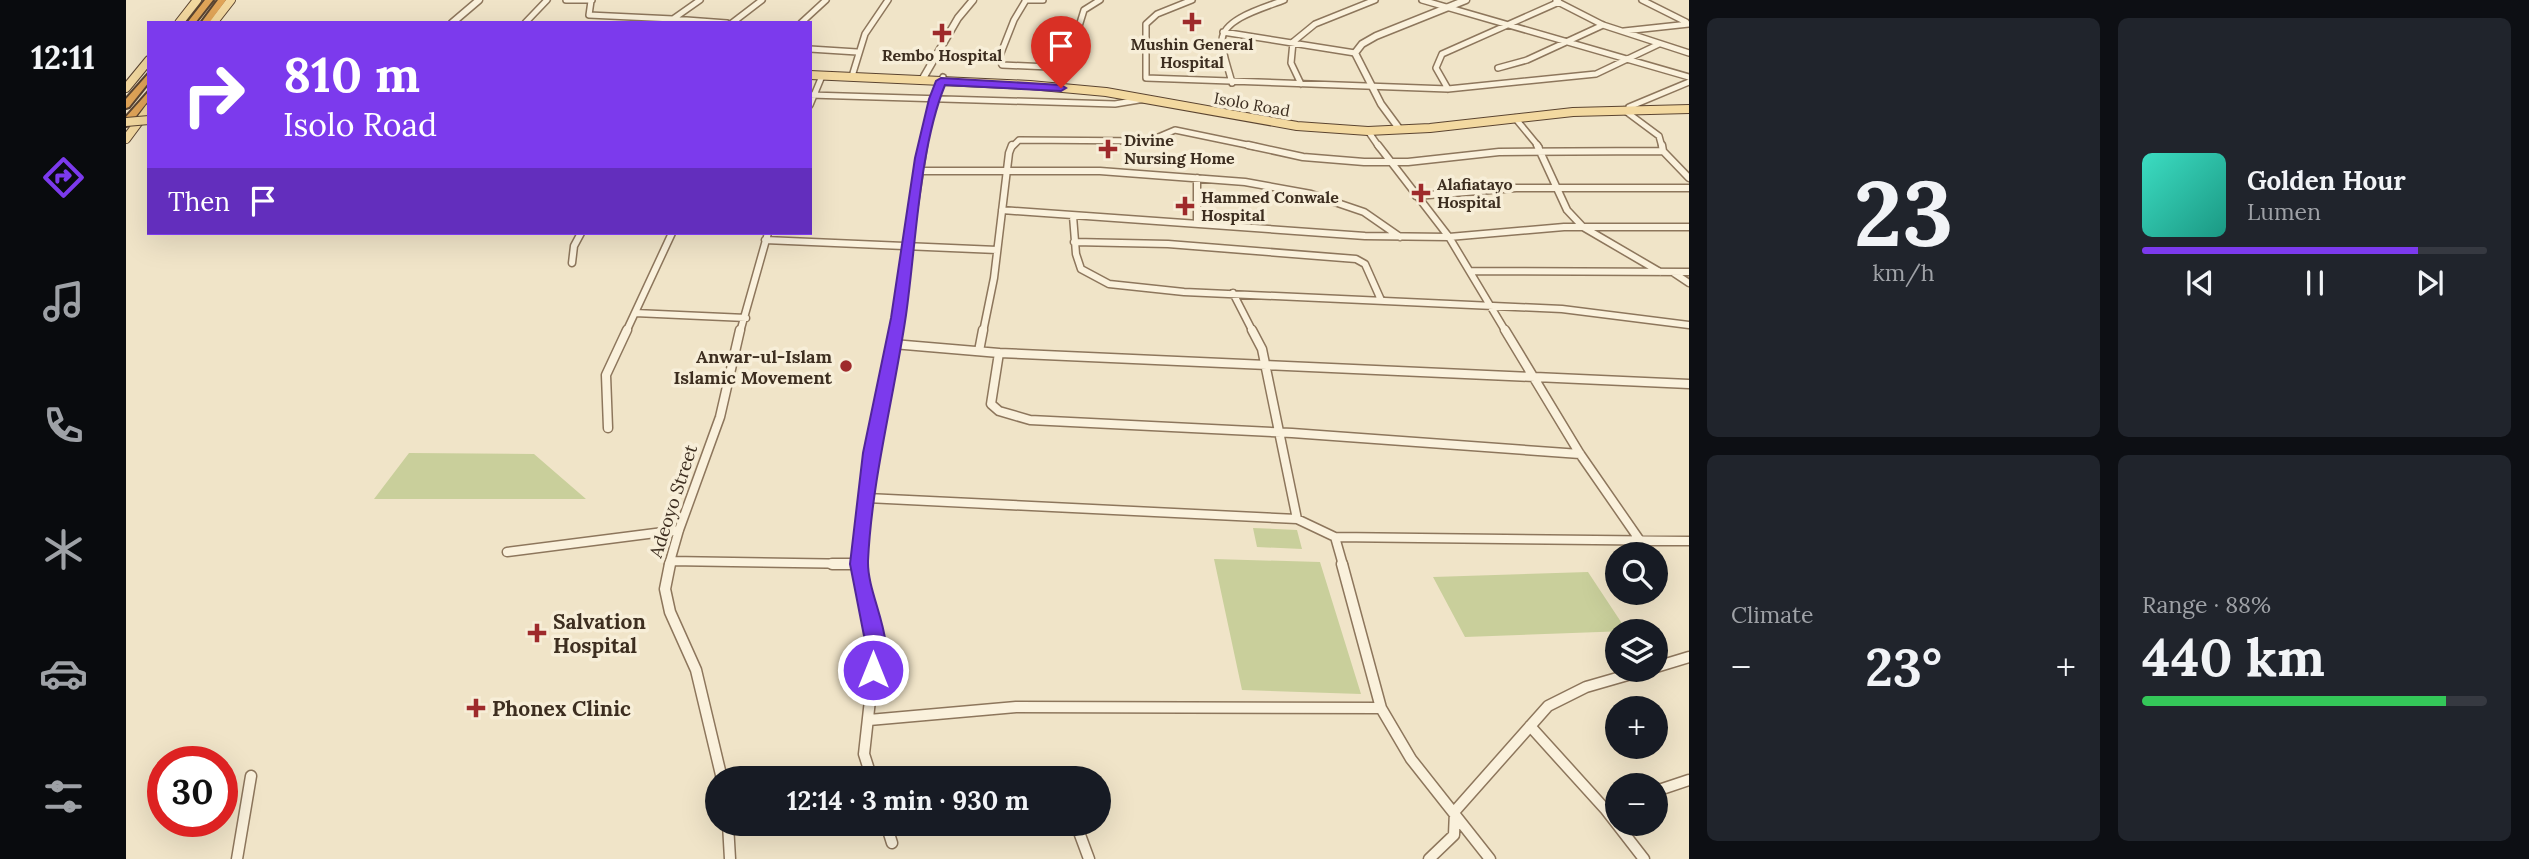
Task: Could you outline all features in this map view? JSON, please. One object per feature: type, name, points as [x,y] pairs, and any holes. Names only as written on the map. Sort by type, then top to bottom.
[{"type":"highway","points":[[193,21],[209,0]]},
{"type":"highway","points":[[206,21],[222,0]]},
{"type":"highway","points":[[126,105],[147,79]]},
{"type":"highway","points":[[128,125],[147,97]]},
{"type":"main road","points":[[181,21],[197,0]]},
{"type":"main road","points":[[215,21],[231,0]]},
{"type":"main road","points":[[126,88],[147,62]]},
{"type":"main road","name":"Isolo Road","points":[[812,74],[853,73],[1127,91],[1297,125],[1368,131],[1430,128],[1558,110],[1689,108]]},
{"type":"main road","name":"Isolo Road","points":[[812,74],[923,78]]},
{"type":"main road","name":"Isolo Road","points":[[942,79],[1078,89],[1320,124],[1398,127],[1626,108]]},
{"type":"main road","points":[[126,139],[128,125],[147,116]]},
{"type":"street","points":[[457,21],[481,0]]},
{"type":"street","points":[[527,21],[547,0]]},
{"type":"street","points":[[566,0],[592,0],[590,15],[586,21]]},
{"type":"street","points":[[673,19],[700,0]]},
{"type":"street","points":[[732,21],[762,0]]},
{"type":"street","points":[[803,21],[826,0]]},
{"type":"street","points":[[853,73],[863,34],[873,15],[888,0]]},
{"type":"street","points":[[923,78],[958,18],[973,0]]},
{"type":"street","points":[[1043,0],[1026,0],[1014,20],[999,58],[1002,65],[1072,68],[1076,36],[1084,10],[1100,0]]},
{"type":"street","points":[[1192,0],[1157,15],[1146,24],[1144,77],[1232,83],[1448,89],[1596,75],[1659,44]]},
{"type":"street","points":[[1232,83],[1222,40],[1223,32],[1239,18],[1284,0]]},
{"type":"street","points":[[1301,84],[1291,63],[1293,42],[1315,24],[1375,0]]},
{"type":"street","points":[[1422,0],[1689,80]]},
{"type":"street","points":[[1223,32],[1355,53],[1376,36],[1466,0]]},
{"type":"street","points":[[1642,0],[1689,23]]},
{"type":"street","points":[[1448,89],[1435,69],[1436,60],[1442,54],[1556,1],[1604,25],[1689,53]]},
{"type":"street","points":[[590,15],[701,21]]},
{"type":"street","points":[[1621,31],[1689,23]]},
{"type":"street","points":[[1498,68],[1527,60],[1604,25]]},
{"type":"street","points":[[812,50],[857,52]]},
{"type":"street","points":[[1355,53],[1372,88],[1398,127]]},
{"type":"street","points":[[822,76],[812,95],[1115,104],[1148,98]]},
{"type":"street","points":[[868,766],[864,754],[876,646],[859,564],[872,453],[893,344],[921,158],[934,99],[942,79]]},
{"type":"street","points":[[1626,108],[1663,95],[1689,80]]},
{"type":"street","points":[[1626,108],[1659,136],[1663,150],[1689,178]]},
{"type":"street","points":[[1515,118],[1542,151],[1567,210],[1583,226],[1660,272]]},
{"type":"street","points":[[979,351],[997,250],[1009,153],[1013,144],[1020,140],[1149,141],[1175,130],[1304,157],[1389,162],[1484,153],[1663,150]]},
{"type":"street","points":[[1368,131],[1389,162],[1449,237],[1580,454],[1641,542]]},
{"type":"street","points":[[921,171],[1125,173],[1256,183],[1316,195],[1375,218],[1400,237]]},
{"type":"street","points":[[1197,178],[1197,222]]},
{"type":"street","points":[[1416,196],[1516,188],[1689,188]]},
{"type":"street","points":[[1002,210],[1400,237],[1449,237],[1583,226],[1689,227]]},
{"type":"street","points":[[1073,216],[1074,242],[1081,268],[1109,284],[1139,289],[1562,309],[1689,325]]},
{"type":"street","points":[[572,263],[574,246],[580,235]]},
{"type":"street","points":[[608,428],[605,380],[671,235]]},
{"type":"street","points":[[767,237],[997,250]]},
{"type":"street","name":"Adeoyo Street","points":[[719,766],[696,670],[670,612],[665,589],[679,530],[720,417],[730,367],[767,237]]},
{"type":"street","points":[[1074,242],[1168,244],[1356,259],[1365,264],[1381,300]]},
{"type":"street","points":[[1471,271],[1689,272]]},
{"type":"street","points":[[1674,273],[1689,283]]},
{"type":"street","points":[[1233,293],[1254,329],[1265,364],[1297,519]]},
{"type":"street","points":[[635,313],[746,318]]},
{"type":"street","points":[[893,344],[999,353],[1689,384]]},
{"type":"street","points":[[999,353],[991,404],[995,410],[1006,416],[1278,431],[1580,454]]},
{"type":"street","points":[[867,498],[1297,519],[1335,537],[1689,541]]},
{"type":"street","points":[[506,552],[679,530]]},
{"type":"street","points":[[1335,537],[1381,708],[1411,759],[1455,811],[1490,859]]},
{"type":"street","points":[[670,561],[859,564]]},
{"type":"street","points":[[1668,663],[1689,657]]},
{"type":"street","points":[[1429,859],[1454,835],[1455,811],[1548,706],[1586,687],[1605,682]]},
{"type":"street","points":[[869,720],[1016,707],[1381,708]]},
{"type":"street","points":[[1530,726],[1605,802]]},
{"type":"street","points":[[237,859],[251,776]]},
{"type":"street","points":[[1668,788],[1689,780]]},
{"type":"street","points":[[729,836],[730,859]]},
{"type":"street","points":[[890,836],[892,843]]},
{"type":"street","points":[[1080,836],[1089,859]]},
{"type":"street","points":[[1629,836],[1644,859]]},
{"type":"green space","points":[[409,453],[534,454],[586,499],[374,499]]},
{"type":"green space","points":[[1253,528],[1297,530],[1302,549],[1257,547]]},
{"type":"green space","points":[[1214,559],[1320,562],[1361,694],[1242,690]]},
{"type":"green space","points":[[1588,572],[1605,598],[1605,605],[1610,605],[1619,619],[1605,619],[1605,632],[1465,637],[1433,577]]},
{"type":"place","name":"Mushin General Hospital","points":[[1192,22]]},
{"type":"place","name":"Rembo Hospital","points":[[942,33]]},
{"type":"place","name":"Divine Nursing Home","points":[[1108,149]]},
{"type":"place","name":"Alafiatayo Hospital","points":[[1421,193]]},
{"type":"place","name":"Hammed Conwale Hospital","points":[[1185,206]]},
{"type":"place","name":"Anwar-ul-Islam Islamic Movement","points":[[846,366]]},
{"type":"place","name":"Salvation Hospital","points":[[537,633]]},
{"type":"place","name":"Phonex Clinic","points":[[476,708]]},
{"type":"route","points":[[873,670],[876,646],[859,564],[872,453],[898,318],[921,158],[934,99],[941,81],[1061,88]]}]
